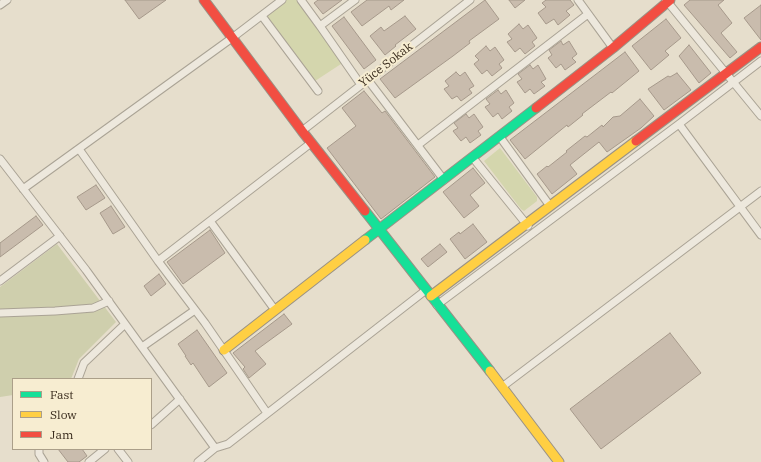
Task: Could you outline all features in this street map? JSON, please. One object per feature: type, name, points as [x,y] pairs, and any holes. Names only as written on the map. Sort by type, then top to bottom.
[{"type":"street","points":[[0,5],[7,0]]},
{"type":"street","points":[[204,0],[302,131],[559,462]]},
{"type":"street","points":[[23,189],[232,38],[282,0]]},
{"type":"street","points":[[301,0],[361,85]]},
{"type":"street","points":[[320,26],[355,0]]},
{"type":"street","name":"Yüce Sokak","points":[[302,131],[470,0]]},
{"type":"street","points":[[578,0],[613,48]]},
{"type":"street","points":[[224,350],[500,137],[613,48],[668,1],[725,74],[761,116]]},
{"type":"street","points":[[418,145],[588,14]]},
{"type":"street","points":[[262,16],[318,90]]},
{"type":"street","points":[[198,462],[215,448],[228,444],[267,413],[429,293],[526,224],[761,47]]},
{"type":"street","points":[[437,305],[761,61]]},
{"type":"street","points":[[368,80],[444,180]]},
{"type":"street","points":[[679,124],[761,235]]},
{"type":"street","points":[[500,137],[550,206]]},
{"type":"street","points":[[158,261],[311,142]]},
{"type":"street","points":[[79,149],[158,261],[224,350],[267,413]]},
{"type":"street","points":[[473,158],[533,232]]},
{"type":"street","points":[[0,160],[109,301],[215,448]]},
{"type":"street","points":[[502,387],[761,191]]},
{"type":"street","points":[[210,220],[275,310]]},
{"type":"street","points":[[0,281],[60,236]]},
{"type":"street","points":[[0,313],[93,308],[109,301]]},
{"type":"street","points":[[142,347],[195,310]]},
{"type":"street","points":[[78,378],[84,363],[125,324]]},
{"type":"street","points":[[152,424],[180,399]]},
{"type":"street","points":[[38,450],[44,462]]},
{"type":"street","points":[[89,462],[104,450]]},
{"type":"street","points":[[121,450],[128,462]]},
{"type":"green space","points":[[285,0],[297,0],[342,61],[341,64],[315,81],[266,16],[267,13]]},
{"type":"green space","points":[[500,148],[537,197],[537,201],[524,211],[484,161]]},
{"type":"green space","points":[[57,244],[116,322],[79,359],[71,378],[12,378],[12,395],[0,397],[0,287]]},
{"type":"building","points":[[125,0],[166,0],[139,19]]},
{"type":"building","points":[[318,0],[342,0],[323,14],[314,3]]},
{"type":"building","points":[[367,0],[404,0],[391,10],[389,6],[362,26],[351,12]]},
{"type":"building","points":[[485,0],[499,19],[469,41],[470,43],[453,56],[395,98],[380,79]]},
{"type":"building","points":[[509,0],[525,0],[515,8]]},
{"type":"building","points":[[546,0],[570,0],[574,5],[566,11],[570,15],[558,25],[554,19],[546,24],[538,13],[546,7],[542,3]]},
{"type":"building","points":[[690,0],[724,0],[718,5],[732,23],[721,33],[737,52],[730,58],[684,5]]},
{"type":"building","points":[[761,5],[761,40],[744,18]]},
{"type":"building","points":[[405,16],[416,29],[395,45],[396,46],[385,55],[370,36],[381,27],[384,31]]},
{"type":"building","points":[[344,17],[376,60],[364,69],[332,26]]},
{"type":"building","points":[[666,19],[681,38],[665,51],[669,55],[651,70],[632,46]]},
{"type":"building","points":[[519,24],[523,29],[528,25],[537,38],[532,42],[535,46],[525,54],[520,48],[515,52],[507,42],[512,39],[508,34]]},
{"type":"building","points":[[561,41],[563,45],[569,41],[577,54],[572,58],[576,62],[565,70],[561,64],[556,68],[548,58],[552,55],[549,50]]},
{"type":"building","points":[[689,45],[711,73],[699,83],[679,56]]},
{"type":"building","points":[[486,46],[490,51],[495,47],[504,60],[499,64],[502,68],[492,76],[487,70],[482,74],[474,64],[479,60],[475,56]]},
{"type":"building","points":[[625,52],[639,71],[612,93],[611,92],[582,114],[583,115],[568,127],[567,125],[525,159],[510,140]]},
{"type":"building","points":[[530,65],[533,69],[538,65],[546,79],[541,82],[545,86],[534,94],[530,89],[525,93],[517,82],[522,79],[518,74]]},
{"type":"building","points":[[456,72],[460,76],[465,72],[474,86],[469,89],[472,93],[461,101],[457,96],[452,99],[444,89],[449,86],[445,81]]},
{"type":"building","points":[[677,73],[691,90],[664,110],[648,89],[668,76],[670,77]]},
{"type":"building","points":[[498,90],[501,94],[506,90],[514,103],[509,107],[512,111],[502,119],[498,113],[493,117],[485,107],[490,104],[486,99]]},
{"type":"building","points":[[364,91],[382,113],[385,111],[435,177],[381,219],[327,148],[356,126],[342,108]]},
{"type":"building","points":[[640,99],[654,116],[641,128],[607,152],[599,142],[570,165],[577,174],[552,194],[537,174],[567,152],[566,151],[585,136],[587,137],[602,125],[603,127],[613,117],[620,116]]},
{"type":"building","points":[[466,114],[469,118],[474,114],[483,127],[478,131],[481,135],[470,143],[466,137],[461,141],[453,131],[458,128],[454,123]]},
{"type":"building","points":[[473,168],[485,183],[470,195],[479,206],[464,218],[443,192]]},
{"type":"building","points":[[96,185],[105,198],[86,210],[77,197]]},
{"type":"building","points":[[111,206],[125,227],[113,234],[100,213]]},
{"type":"building","points":[[36,216],[43,225],[0,257],[0,243]]},
{"type":"building","points":[[473,224],[487,242],[465,259],[450,239],[459,232],[460,234]]},
{"type":"building","points":[[210,230],[225,253],[183,284],[167,262]]},
{"type":"building","points":[[440,244],[447,252],[428,267],[421,259]]},
{"type":"building","points":[[159,274],[166,284],[151,296],[144,286]]},
{"type":"building","points":[[284,314],[292,324],[255,351],[266,364],[249,378],[243,369],[245,367],[233,353]]},
{"type":"building","points":[[197,330],[227,373],[209,387],[193,363],[191,365],[178,344]]},
{"type":"building","points":[[670,333],[701,373],[601,449],[570,409]]},
{"type":"building","points":[[59,450],[83,450],[87,456],[79,462],[68,462]]},
{"type":"traffic: fast","points":[[365,240],[536,108]]},
{"type":"traffic: fast","points":[[365,211],[490,371]]},
{"type":"traffic: slow","points":[[431,296],[636,141]]},
{"type":"traffic: slow","points":[[224,350],[365,240]]},
{"type":"traffic: slow","points":[[490,371],[559,462]]},
{"type":"traffic: jam","points":[[204,0],[302,131],[365,211]]},
{"type":"traffic: jam","points":[[536,108],[613,48],[670,0]]},
{"type":"traffic: jam","points":[[636,141],[761,47]]}]
